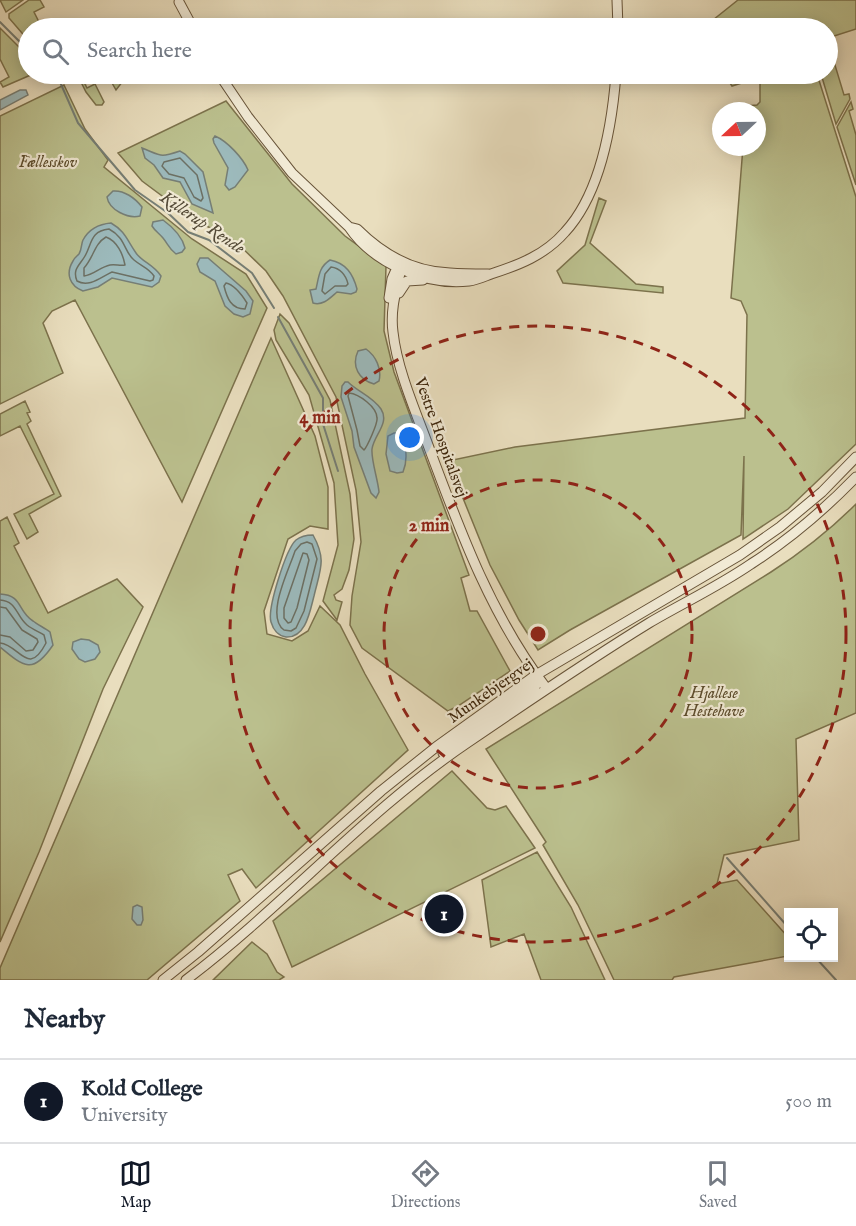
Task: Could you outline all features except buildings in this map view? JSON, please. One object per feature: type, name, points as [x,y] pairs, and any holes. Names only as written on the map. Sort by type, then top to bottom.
[{"type":"street","points":[[617,0],[618,18]]},
{"type":"street","points":[[179,2],[188,18]]},
{"type":"street","points":[[226,84],[265,140],[292,173],[349,227],[355,237],[369,249],[400,266],[443,280]]},
{"type":"street","points":[[397,352],[396,312],[399,291],[403,285],[413,279],[433,282],[480,279],[535,257],[566,232],[591,192],[603,152],[615,84]]},
{"type":"street","points":[[400,266],[436,272],[490,274]]},
{"type":"street","name":"Vestre Hospitalsvej","points":[[400,266],[392,312],[393,332],[414,406],[478,572],[505,624],[547,689]]},
{"type":"street","name":"Munkebjergvej","points":[[163,980],[246,911],[381,791],[436,747],[536,675],[740,555],[780,527],[822,492],[856,457]]},
{"type":"street","name":"Munkebjergvej","points":[[186,980],[260,919],[385,806],[466,743],[650,622],[750,565],[800,530],[856,477]]},
{"type":"street","points":[[385,806],[394,792],[476,727],[535,687],[536,675]]},
{"type":"green space","points":[[0,0],[23,0],[6,12]]},
{"type":"green space","points":[[29,0],[40,0],[44,7],[34,12],[37,18],[18,18],[18,28],[9,18],[9,14]]},
{"type":"green space","points":[[738,0],[856,0],[856,29],[838,35],[838,18],[716,18]]},
{"type":"green space","points":[[0,28],[18,46],[18,80],[3,87],[0,82],[9,77],[0,59]]},
{"type":"green space","points":[[838,75],[844,95],[849,94],[850,99],[836,124],[824,84],[838,84]]},
{"type":"green space","points":[[82,84],[85,84],[87,88],[95,84],[104,102],[102,105],[96,105]]},
{"type":"green space","points":[[113,84],[121,84],[116,90]]},
{"type":"green space","points":[[760,84],[820,84],[856,197],[856,444],[788,509],[743,539],[744,456],[741,535],[538,650],[490,565],[448,461],[515,447],[745,418],[747,315],[741,301],[731,298],[742,156],[766,156],[766,102],[760,102]]},
{"type":"green space","name":"Fællesskov","points":[[64,85],[85,129],[108,160],[104,167],[192,239],[246,274],[267,308],[182,502],[75,300],[52,311],[43,323],[63,373],[0,404],[0,116]]},
{"type":"green space","points":[[226,101],[292,184],[345,236],[386,266],[384,331],[394,372],[469,575],[461,578],[470,611],[477,611],[510,671],[448,711],[362,648],[350,625],[352,596],[361,542],[356,490],[336,397],[283,296],[266,271],[237,243],[196,221],[142,181],[118,153]]},
{"type":"green space","points":[[851,102],[853,109],[849,111],[856,135],[856,185],[837,127]]},
{"type":"green space","points":[[599,198],[606,201],[590,243],[636,284],[663,287],[663,293],[563,283],[557,271],[585,245]]},
{"type":"green space","points":[[280,314],[289,323],[330,400],[350,494],[354,539],[349,570],[342,589],[334,595],[336,600],[342,602],[337,620],[323,601],[338,545],[334,483],[309,395],[276,340],[274,330]]},
{"type":"green space","points":[[271,338],[315,436],[328,487],[328,529],[310,526],[288,539],[264,611],[267,634],[292,641],[308,631],[320,606],[340,625],[408,750],[256,888],[242,869],[228,875],[240,901],[147,980],[0,980],[0,968]]},
{"type":"green space","points":[[25,401],[31,421],[27,424],[61,496],[29,514],[38,532],[27,539],[14,514],[54,494],[20,426],[0,436],[0,414]]},
{"type":"green space","name":"Hjallese Hestehave","points":[[856,504],[856,713],[796,739],[799,840],[724,855],[717,884],[737,880],[784,933],[784,957],[674,977],[672,980],[614,980],[578,905],[543,845],[546,842],[486,749],[782,564],[826,532]]},
{"type":"green space","points":[[7,517],[19,543],[14,546],[48,613],[117,579],[143,607],[103,689],[39,852],[0,942],[0,521]]},
{"type":"green space","points":[[452,771],[487,808],[495,810],[506,806],[535,848],[292,967],[273,921]]},
{"type":"green space","points":[[537,852],[571,907],[605,980],[541,980],[524,934],[491,947],[482,880]]},
{"type":"green space","points":[[252,942],[267,954],[277,972],[284,977],[279,980],[213,980]]},
{"type":"water","points":[[20,90],[26,90],[28,95],[0,110],[0,100]]},
{"type":"water","points":[[215,136],[234,150],[248,170],[235,187],[229,190],[225,185],[228,168],[214,143]]},
{"type":"water","points":[[142,148],[161,155],[180,151],[185,154],[203,172],[213,213],[192,204],[180,182],[163,178],[154,165],[145,158]]},
{"type":"water","points":[[113,191],[125,193],[136,201],[142,207],[140,216],[130,216],[115,210],[107,197]]},
{"type":"water","points":[[163,220],[182,240],[185,248],[182,252],[176,254],[152,226],[153,222]]},
{"type":"water","points":[[111,223],[123,233],[138,256],[158,272],[161,276],[159,282],[152,287],[112,278],[98,287],[83,291],[72,283],[69,270],[80,252],[85,236],[95,228]]},
{"type":"water","points":[[200,258],[208,258],[246,291],[253,301],[250,314],[243,317],[234,314],[225,306],[215,281],[200,272],[197,264]]},
{"type":"water","points":[[330,260],[336,261],[348,270],[357,289],[356,292],[351,294],[337,292],[323,302],[313,303],[310,290],[316,289],[322,269]]},
{"type":"water","points":[[366,349],[379,367],[379,381],[374,384],[360,376],[356,367],[358,351]]},
{"type":"water","points":[[345,382],[373,401],[383,414],[383,424],[372,449],[379,492],[376,498],[371,493],[354,447],[352,431],[341,397],[342,386]]},
{"type":"water","points":[[398,433],[401,437],[406,451],[403,472],[397,473],[390,471],[386,454],[388,436]]},
{"type":"water","points":[[313,535],[320,551],[321,565],[311,609],[303,628],[293,636],[286,637],[276,632],[271,622],[272,605],[278,580],[287,555],[296,540]]},
{"type":"water","points":[[0,594],[13,597],[28,617],[50,632],[53,645],[40,661],[28,665],[22,663],[0,647]]},
{"type":"water","points":[[81,639],[98,645],[100,652],[95,659],[85,662],[79,659],[72,649],[73,642]]},
{"type":"water","points":[[137,905],[142,907],[141,925],[137,925],[132,919],[133,907]]},
{"type":"waterway","name":"Killerup Rende","points":[[0,22],[18,40]]},
{"type":"waterway","name":"Killerup Rende","points":[[61,84],[78,123],[135,190],[168,213],[188,232],[209,240],[252,273],[274,308]]},
{"type":"waterway","name":"Killerup Rende","points":[[278,317],[323,398],[323,424],[338,471]]},
{"type":"waterway","points":[[727,858],[784,922]]},
{"type":"waterway","points":[[820,962],[836,980]]},
{"type":"place","name":"Kold College","points":[[444,914]]}]
